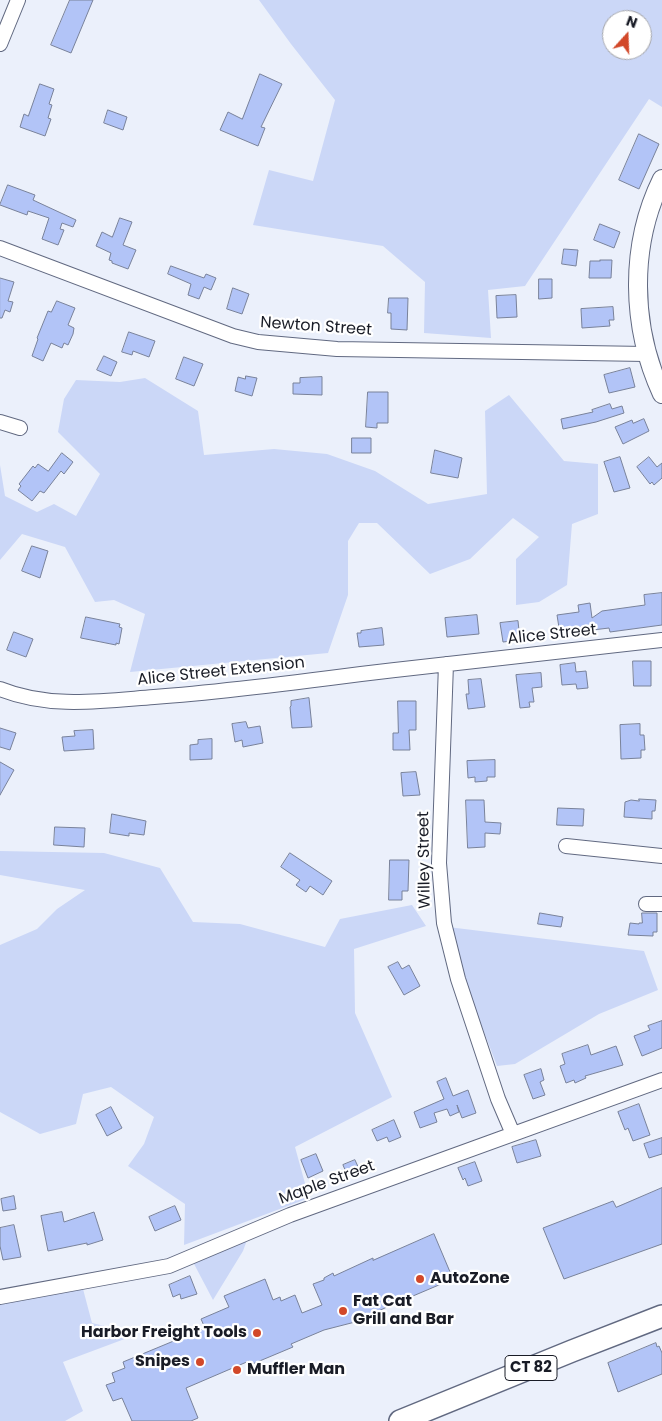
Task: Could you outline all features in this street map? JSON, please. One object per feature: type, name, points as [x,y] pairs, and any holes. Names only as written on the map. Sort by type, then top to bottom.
[{"type":"main road","name":"CT 82","points":[[400,1421],[563,1354],[662,1316]]},
{"type":"street","points":[[0,44],[18,0]]},
{"type":"street","points":[[662,179],[644,227],[638,271],[639,311],[646,354],[662,394]]},
{"type":"street","name":"Newton Street","points":[[0,248],[233,336],[258,342],[337,349],[646,354]]},
{"type":"street","points":[[0,422],[20,428]]},
{"type":"street","name":"Alice Street","points":[[446,664],[662,640]]},
{"type":"street","name":"Alice Street Extension","points":[[0,689],[38,700],[69,703],[209,693],[446,664]]},
{"type":"street","name":"Willey Street","points":[[446,664],[439,863],[444,923],[458,979],[498,1100],[513,1134]]},
{"type":"street","points":[[566,846],[662,856]]},
{"type":"street","points":[[646,904],[662,904]]},
{"type":"street","name":"Maple Street","points":[[0,1298],[169,1266],[290,1214],[662,1080]]},
{"type":"shaded area","points":[[259,0],[662,0],[662,107],[649,99],[525,286],[488,290],[491,338],[424,333],[425,282],[383,246],[253,225],[269,170],[313,181],[335,100]]},
{"type":"shaded area","points":[[145,378],[198,411],[204,455],[274,449],[327,454],[375,471],[428,504],[487,494],[485,411],[509,395],[564,461],[598,464],[598,514],[572,524],[567,585],[539,602],[516,605],[516,559],[539,537],[513,518],[470,559],[430,574],[377,523],[359,523],[348,541],[348,595],[328,653],[130,672],[145,614],[114,600],[95,602],[65,547],[22,534],[0,560],[0,465],[5,496],[37,512],[54,504],[76,516],[100,474],[58,432],[64,399],[76,380],[120,382]]},
{"type":"shaded area","points":[[0,851],[104,853],[160,868],[193,922],[240,924],[325,947],[340,919],[412,905],[426,926],[354,949],[355,1013],[392,1097],[295,1147],[309,1198],[184,1245],[185,1204],[128,1166],[144,1144],[154,1117],[111,1087],[83,1094],[76,1124],[40,1134],[0,1112],[0,945],[37,929],[57,909],[85,890],[0,875]]},
{"type":"shaded area","points":[[448,927],[644,951],[658,990],[599,1014],[515,1064],[497,1066],[468,990]]},
{"type":"shaded area","points":[[247,1240],[243,1251],[213,1300],[193,1262]]},
{"type":"shaded area","points":[[83,1289],[92,1323],[138,1334],[63,1362],[83,1411],[65,1421],[0,1421],[0,1304]]},
{"type":"building","points":[[70,0],[93,0],[71,53],[51,45]]},
{"type":"building","points":[[260,74],[282,84],[261,127],[265,128],[258,146],[220,130],[228,112],[242,119]]},
{"type":"building","points":[[40,84],[54,89],[49,104],[52,105],[48,118],[51,119],[45,136],[20,127],[24,114],[28,116]]},
{"type":"building","points":[[108,110],[127,117],[123,130],[104,123]]},
{"type":"building","points":[[639,134],[659,144],[639,189],[619,180]]},
{"type":"building","points":[[8,185],[35,195],[33,200],[76,220],[73,227],[62,223],[60,229],[64,230],[58,245],[42,239],[49,218],[28,211],[27,215],[0,205]]},
{"type":"building","points":[[120,218],[132,222],[123,245],[136,250],[128,269],[112,263],[109,260],[111,253],[96,246],[102,232],[112,237]]},
{"type":"building","points":[[600,224],[620,232],[614,248],[594,240]]},
{"type":"building","points":[[564,249],[578,250],[576,266],[562,264]]},
{"type":"building","points":[[612,260],[611,278],[589,278],[590,261]]},
{"type":"building","points":[[171,266],[204,278],[206,274],[216,278],[211,290],[204,287],[199,299],[188,295],[191,284],[168,274]]},
{"type":"building","points":[[0,278],[14,282],[8,301],[13,302],[10,312],[5,310],[2,318],[0,318]]},
{"type":"building","points":[[539,279],[552,279],[552,298],[539,299]]},
{"type":"building","points":[[233,288],[249,294],[242,314],[227,309]]},
{"type":"building","points":[[516,295],[517,317],[497,318],[496,296]]},
{"type":"building","points":[[389,298],[408,298],[407,330],[391,329],[391,313],[388,313]]},
{"type":"building","points":[[57,301],[75,308],[68,325],[74,328],[73,334],[68,345],[64,343],[62,348],[51,343],[43,361],[32,356],[48,311],[51,312]]},
{"type":"building","points":[[613,307],[614,320],[609,320],[610,326],[582,328],[581,309]]},
{"type":"building","points":[[129,332],[155,341],[149,357],[133,351],[132,355],[122,352]]},
{"type":"building","points":[[104,356],[117,362],[111,376],[97,370]]},
{"type":"building","points":[[184,357],[203,364],[194,386],[176,379]]},
{"type":"building","points":[[630,368],[635,387],[609,393],[604,375]]},
{"type":"building","points":[[246,376],[257,378],[252,396],[235,391],[238,377],[245,379]]},
{"type":"building","points":[[322,377],[322,395],[293,394],[293,383],[300,383],[300,378]]},
{"type":"building","points":[[368,392],[388,392],[388,423],[377,423],[377,428],[366,427]]},
{"type":"building","points":[[610,404],[612,409],[622,406],[624,413],[596,422],[563,429],[561,419],[593,412],[592,410]]},
{"type":"building","points":[[644,419],[649,431],[623,444],[615,427],[632,420],[633,423]]},
{"type":"building","points":[[352,438],[371,438],[371,453],[352,453]]},
{"type":"building","points":[[435,450],[462,458],[458,478],[431,473]]},
{"type":"building","points":[[62,453],[73,462],[64,474],[61,471],[44,493],[40,491],[32,501],[18,490],[21,486],[19,484],[33,466],[35,468],[38,464],[48,471]]},
{"type":"building","points":[[620,457],[630,488],[614,492],[604,462]]},
{"type":"building","points":[[649,457],[657,467],[662,463],[662,478],[654,485],[652,482],[650,484],[637,467]]},
{"type":"building","points":[[32,546],[48,551],[40,578],[22,571]]},
{"type":"building","points":[[662,593],[662,625],[610,632],[609,628],[560,634],[557,615],[579,612],[578,605],[590,603],[592,618],[602,611],[645,605],[644,595]]},
{"type":"building","points":[[477,615],[479,634],[447,637],[445,618]]},
{"type":"building","points":[[86,617],[120,624],[119,627],[122,628],[119,644],[81,638]]},
{"type":"building","points":[[518,621],[520,640],[503,642],[500,623]]},
{"type":"building","points":[[382,628],[384,645],[359,647],[357,633]]},
{"type":"building","points":[[14,632],[33,639],[26,657],[7,650]]},
{"type":"building","points":[[633,661],[651,661],[651,686],[634,686]]},
{"type":"building","points":[[575,663],[576,672],[586,671],[588,688],[577,689],[576,684],[562,685],[560,665]]},
{"type":"building","points":[[541,673],[542,687],[532,688],[534,702],[529,702],[530,707],[520,708],[516,675]]},
{"type":"building","points":[[481,679],[485,707],[468,709],[466,694],[469,694],[468,680]]},
{"type":"building","points":[[309,698],[312,727],[292,728],[291,701]]},
{"type":"building","points":[[398,701],[416,701],[416,730],[409,730],[410,750],[393,750],[393,733],[398,733]]},
{"type":"building","points":[[246,722],[248,728],[260,726],[263,743],[243,747],[242,740],[235,742],[232,724]]},
{"type":"building","points":[[640,724],[640,735],[644,735],[645,750],[641,750],[641,758],[621,759],[620,725]]},
{"type":"building","points":[[0,728],[16,733],[10,750],[0,747]]},
{"type":"building","points":[[93,730],[94,749],[64,751],[62,737],[75,736],[74,731]]},
{"type":"building","points":[[212,739],[212,759],[190,760],[190,745],[198,744],[198,740]]},
{"type":"building","points":[[495,760],[495,777],[487,777],[487,781],[475,782],[475,777],[468,778],[467,761]]},
{"type":"building","points":[[0,762],[14,770],[0,795]]},
{"type":"building","points":[[416,772],[420,795],[403,796],[401,773]]},
{"type":"building","points":[[639,799],[656,800],[655,811],[652,811],[652,819],[624,817],[625,802],[631,800],[639,801]]},
{"type":"building","points":[[466,800],[484,800],[485,822],[501,823],[500,834],[485,833],[485,847],[468,848]]},
{"type":"building","points":[[558,808],[584,809],[583,826],[557,825]]},
{"type":"building","points":[[112,814],[146,821],[144,835],[129,833],[129,836],[110,833]]},
{"type":"building","points":[[55,827],[85,828],[84,847],[54,845]]},
{"type":"building","points":[[290,853],[332,881],[323,895],[310,886],[306,892],[296,885],[300,880],[281,867]]},
{"type":"building","points":[[390,860],[409,860],[408,891],[402,891],[402,900],[389,900]]},
{"type":"building","points":[[540,913],[563,917],[561,927],[538,924]]},
{"type":"building","points":[[642,913],[657,913],[657,932],[653,932],[653,936],[628,935],[630,923],[642,923]]},
{"type":"building","points":[[398,962],[402,969],[409,965],[420,986],[404,995],[388,967]]},
{"type":"building","points":[[662,1021],[662,1048],[642,1056],[634,1036],[650,1030],[648,1026]]},
{"type":"building","points":[[588,1045],[591,1055],[616,1046],[623,1065],[585,1076],[586,1078],[575,1083],[574,1080],[566,1083],[560,1066],[565,1064],[562,1054]]},
{"type":"building","points":[[541,1069],[544,1080],[540,1082],[545,1095],[533,1099],[524,1075]]},
{"type":"building","points":[[446,1078],[453,1096],[468,1090],[476,1113],[462,1118],[457,1105],[459,1112],[450,1116],[447,1109],[434,1113],[437,1122],[420,1128],[414,1112],[444,1099],[437,1082]]},
{"type":"building","points":[[639,1104],[650,1135],[633,1141],[628,1128],[625,1130],[618,1112]]},
{"type":"building","points":[[111,1107],[122,1128],[107,1136],[96,1115]]},
{"type":"building","points":[[394,1120],[401,1137],[389,1142],[387,1137],[377,1141],[372,1130]]},
{"type":"building","points":[[662,1138],[662,1154],[649,1158],[644,1144]]},
{"type":"building","points":[[536,1140],[541,1156],[517,1163],[512,1147]]},
{"type":"building","points":[[316,1154],[323,1171],[308,1178],[301,1160]]},
{"type":"building","points":[[355,1160],[360,1171],[348,1177],[343,1165]]},
{"type":"building","points":[[475,1162],[482,1181],[468,1186],[458,1168]]},
{"type":"building","points":[[662,1188],[662,1244],[564,1279],[543,1228],[613,1201],[616,1207]]},
{"type":"building","points":[[14,1196],[16,1209],[3,1211],[1,1199]]},
{"type":"building","points":[[175,1206],[181,1220],[155,1231],[149,1217]]},
{"type":"building","points":[[62,1212],[64,1222],[94,1212],[103,1240],[87,1245],[87,1243],[48,1251],[41,1216]]},
{"type":"building","points":[[14,1225],[21,1257],[3,1260],[0,1246],[0,1228]]},
{"type":"building","points":[[434,1234],[453,1279],[359,1321],[324,1330],[291,1344],[293,1347],[250,1365],[249,1361],[186,1388],[198,1418],[191,1421],[132,1421],[122,1398],[113,1401],[106,1385],[115,1382],[112,1373],[125,1368],[123,1362],[205,1328],[201,1319],[229,1307],[224,1296],[265,1279],[273,1300],[280,1297],[281,1301],[295,1295],[302,1313],[322,1305],[313,1284],[324,1280],[324,1278],[333,1273],[334,1276]]},
{"type":"building","points":[[190,1276],[197,1294],[181,1299],[180,1294],[173,1297],[169,1285]]},
{"type":"building","points":[[656,1343],[662,1353],[662,1374],[618,1392],[608,1363]]},
{"type":"place","name":"AutoZone","points":[[420,1279]]},
{"type":"place","name":"Fat Cat Grill and Bar","points":[[343,1311]]},
{"type":"place","name":"Harbor Freight Tools","points":[[257,1333]]},
{"type":"place","name":"Snipes","points":[[200,1362]]},
{"type":"place","name":"Muffler Man","points":[[237,1370]]}]
